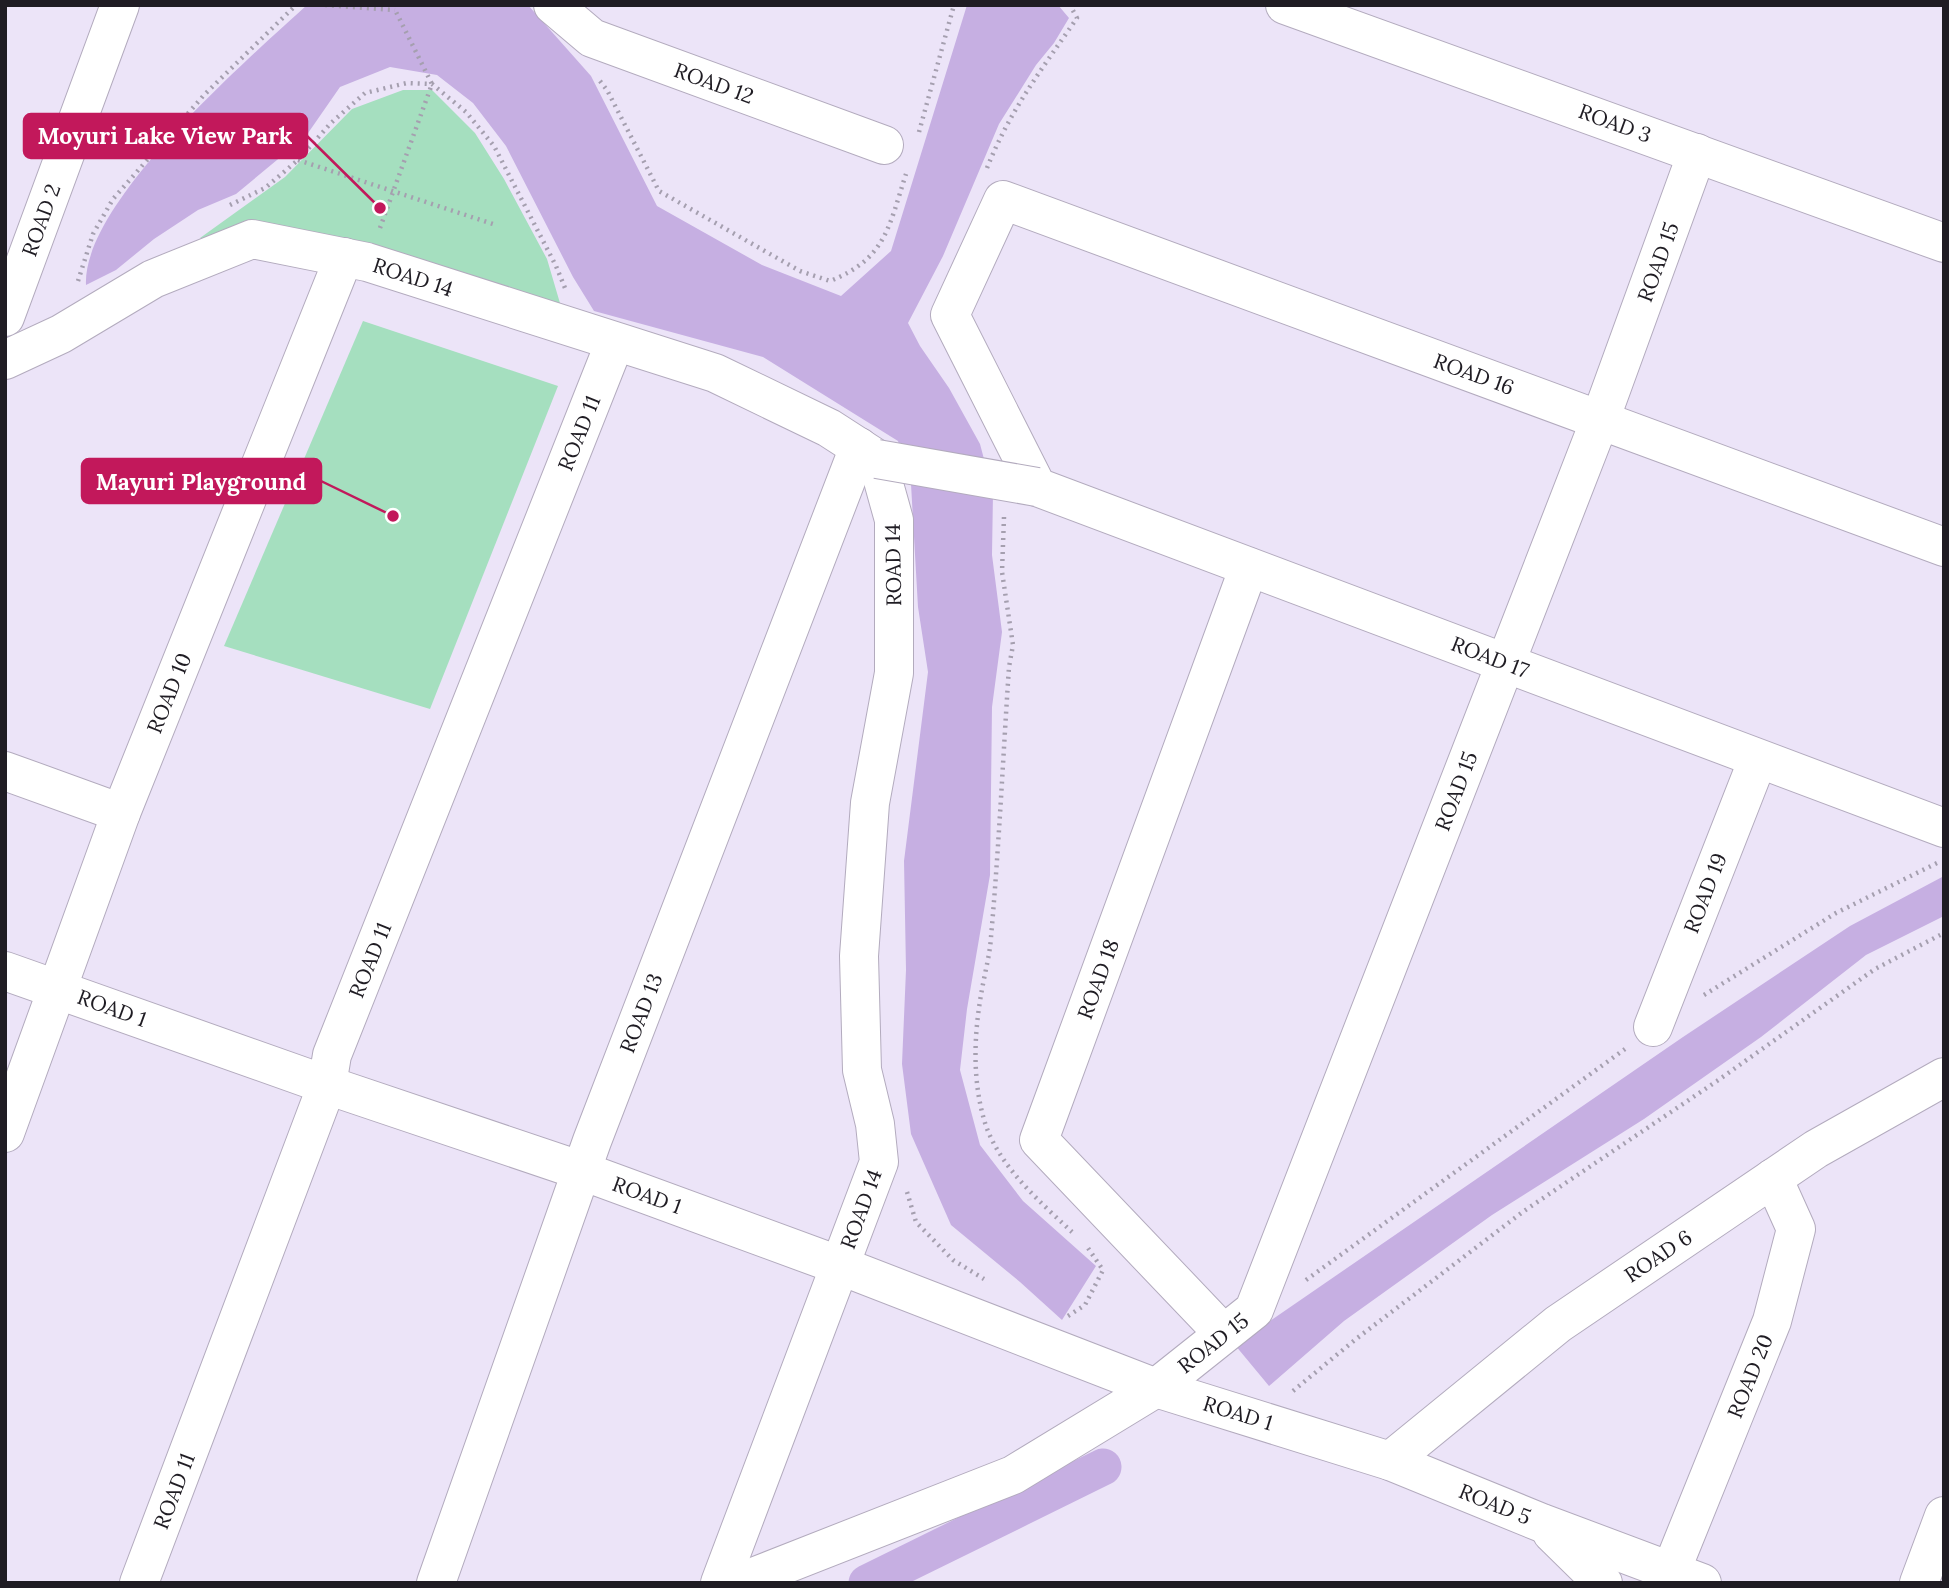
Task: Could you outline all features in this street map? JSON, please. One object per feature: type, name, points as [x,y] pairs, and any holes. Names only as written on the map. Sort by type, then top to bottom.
[{"type":"street","name":"ROAD 2","points":[[5,317],[22,230],[120,5]]},
{"type":"street","name":"ROAD 12","points":[[553,5],[592,38],[903,150]]},
{"type":"street","name":"ROAD 3","points":[[1285,5],[1944,243]]},
{"type":"street","name":"ROAD 15","points":[[738,1583],[1013,1475],[1156,1388],[1254,1310],[1600,421],[1697,153]]},
{"type":"street","name":"ROAD 16","points":[[995,184],[1600,421],[1944,547]]},
{"type":"street","points":[[995,184],[950,316],[1037,487]]},
{"type":"street","name":"ROAD 14","points":[[5,360],[61,334],[153,279],[252,239],[356,259],[715,373],[829,428],[868,453],[894,520],[894,673],[870,803],[859,956],[862,1070],[875,1124],[879,1162],[720,1583]]},
{"type":"street","name":"ROAD 10","points":[[5,1133],[121,813],[356,259]]},
{"type":"street","name":"ROAD 11","points":[[139,1583],[327,1085],[332,1055],[615,342]]},
{"type":"street","name":"ROAD 17","points":[[868,453],[1037,487],[1944,828]]},
{"type":"street","name":"ROAD 13","points":[[436,1583],[582,1171],[868,453]]},
{"type":"street","name":"ROAD 18","points":[[1223,1333],[1039,1140],[1249,567]]},
{"type":"street","name":"ROAD 19","points":[[1653,1027],[1758,759]]},
{"type":"street","points":[[5,771],[121,813]]},
{"type":"street","name":"ROAD 1","points":[[5,971],[327,1085],[582,1171],[841,1266],[1156,1388],[1286,1428]]},
{"type":"street","name":"ROAD 6","points":[[1390,1461],[1454,1406],[1558,1324],[1816,1149],[1944,1077]]},
{"type":"street","name":"ROAD 20","points":[[1686,1577],[1772,1321],[1796,1228],[1773,1178]]},
{"type":"street","name":"ROAD 5","points":[[1286,1428],[1390,1461],[1542,1523],[1686,1577]]},
{"type":"street","points":[[1919,1583],[1944,1516]]},
{"type":"street","points":[[1542,1523],[1602,1583]]},
{"type":"path","points":[[77,285],[93,234],[113,199],[204,95],[296,5]]},
{"type":"path","points":[[325,5],[396,8],[432,84],[466,112],[495,146],[556,265],[565,289]]},
{"type":"path","points":[[598,79],[607,90],[659,191],[800,271],[830,281],[849,274],[874,253],[886,235],[903,150],[954,5]]},
{"type":"path","points":[[995,184],[1002,131],[1022,97],[1077,18],[1070,5]]},
{"type":"path","points":[[221,210],[265,188],[298,160],[331,123],[365,93],[407,83],[432,84]]},
{"type":"path","points":[[356,259],[432,84]]},
{"type":"path","points":[[298,160],[496,225]]},
{"type":"path","points":[[1004,510],[1002,572],[1013,645],[1009,667],[990,948],[974,1048],[978,1090],[986,1126],[1001,1155],[1027,1188],[1076,1236]]},
{"type":"path","points":[[1699,999],[1836,913],[1944,860]]},
{"type":"path","points":[[1280,1391],[1294,1391],[1356,1339],[1524,1211],[1717,1081],[1875,969],[1944,933]]},
{"type":"path","points":[[1298,1286],[1584,1080],[1653,1027]]},
{"type":"path","points":[[905,1182],[916,1222],[953,1260],[986,1281]]},
{"type":"path","points":[[1062,1320],[1085,1305],[1103,1270],[1085,1243]]},
{"type":"green space","points":[[403,90],[432,90],[475,133],[504,179],[547,259],[562,310],[353,240],[200,238],[285,177],[352,109]]},
{"type":"green space","points":[[363,321],[558,386],[430,709],[224,646]]},
{"type":"shaded area","points":[[307,5],[528,5],[591,76],[657,206],[762,265],[841,296],[891,251],[967,5],[1058,5],[1069,18],[999,124],[943,256],[908,323],[980,444],[993,493],[992,555],[1002,632],[992,707],[990,875],[967,1009],[960,1070],[980,1145],[1023,1201],[1096,1266],[1062,1320],[951,1225],[911,1134],[902,1064],[906,970],[904,861],[928,672],[918,607],[911,484],[898,441],[763,357],[594,311],[573,277],[506,146],[473,103],[437,75],[390,67],[340,87],[306,136],[236,194],[198,210],[154,239],[116,270],[86,285],[92,252],[111,214],[139,175],[173,134],[210,96]]},
{"type":"shaded area","points":[[1944,876],[1944,916],[1866,955],[1761,1037],[1644,1119],[1492,1215],[1344,1321],[1269,1386],[1235,1345],[1683,1037],[1850,926]]},
{"type":"waterway","points":[[867,1583],[1103,1467]]},
{"type":"place","name":"Moyuri Lake View Park","points":[[380,208]]},
{"type":"place","name":"Mayuri Playground","points":[[393,516]]}]
